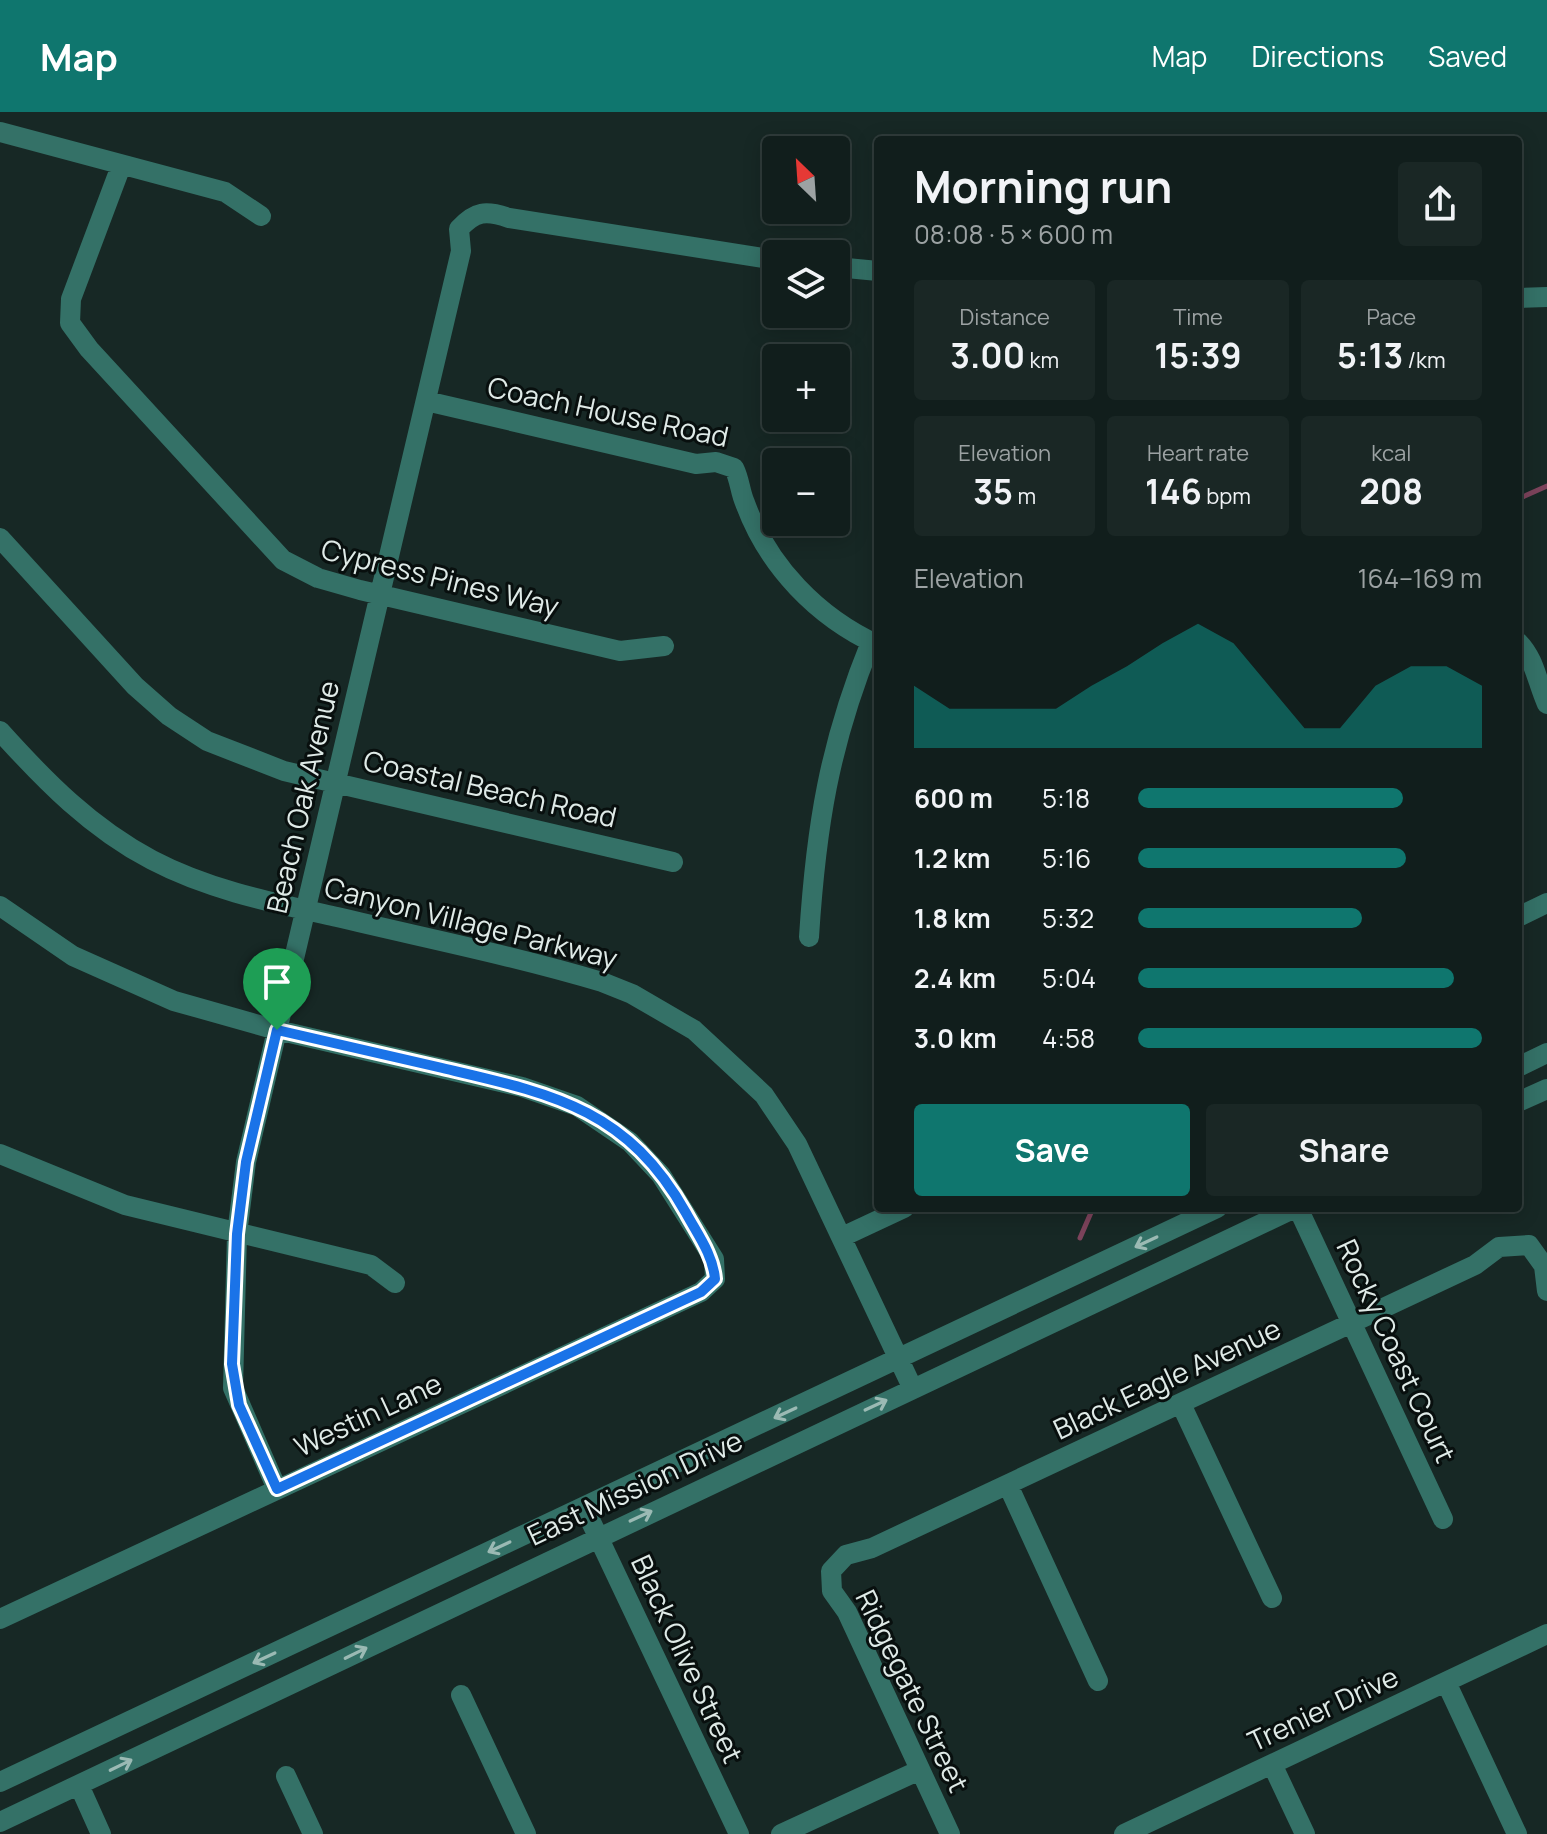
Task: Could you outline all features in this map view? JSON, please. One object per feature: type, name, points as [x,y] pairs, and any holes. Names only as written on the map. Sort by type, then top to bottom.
[{"type":"street","points":[[0,132],[225,192],[261,216]]},
{"type":"street","name":"Cypress Pines Way","points":[[121,166],[71,299],[70,323],[89,349],[283,560],[318,578],[379,595],[620,651],[664,646]]},
{"type":"street","name":"Beach Oak Avenue","points":[[277,1489],[233,1388],[237,1234],[246,1162],[461,251],[459,229],[471,215],[489,211],[509,218],[639,241],[762,258]]},
{"type":"street","points":[[850,268],[874,271]]},
{"type":"street","points":[[1522,298],[1547,297]]},
{"type":"street","name":"Coach House Road","points":[[426,401],[696,464],[716,462],[734,468],[757,530],[781,569],[817,606],[874,644]]},
{"type":"street","name":"Coastal Beach Road","points":[[0,538],[135,686],[169,716],[207,741],[284,771],[673,862]]},
{"type":"street","points":[[809,937],[814,859],[824,789],[839,729],[874,644]]},
{"type":"street","points":[[1522,646],[1531,655],[1535,679],[1547,704]]},
{"type":"street","name":"Canyon Village Parkway","points":[[0,731],[68,803],[122,843],[182,874],[305,910],[561,970],[622,990],[668,1012],[718,1049],[764,1095],[797,1144],[912,1387]]},
{"type":"street","points":[[1522,915],[1547,903]]},
{"type":"street","points":[[0,906],[73,956],[122,981],[207,1012],[277,1030]]},
{"type":"street","name":"Westin Lane","points":[[0,1619],[701,1292],[715,1279],[714,1259],[661,1175],[614,1129],[577,1106],[522,1087],[277,1030]]},
{"type":"street","points":[[1522,1065],[1547,1053]]},
{"type":"street","points":[[1522,1100],[1547,1089]]},
{"type":"street","points":[[0,1154],[93,1194],[237,1234],[371,1265],[395,1283]]},
{"type":"street","points":[[842,1237],[895,1212]]},
{"type":"street","name":"East Mission Drive","points":[[0,1782],[1209,1212]]},
{"type":"street","name":"East Mission Drive","points":[[0,1822],[912,1387],[1287,1212]]},
{"type":"street","name":"Rocky Coast Court","points":[[1298,1212],[1443,1519]]},
{"type":"street","name":"Black Eagle Avenue","points":[[831,1571],[846,1555],[872,1548],[1181,1404],[1475,1265],[1499,1247],[1529,1245],[1544,1266],[1547,1291]]},
{"type":"street","points":[[1181,1404],[1272,1598]]},
{"type":"street","points":[[1008,1485],[1098,1681]]},
{"type":"street","name":"Black Olive Street","points":[[584,1507],[739,1834]]},
{"type":"street","name":"Ridgegate Street","points":[[831,1571],[832,1591],[847,1612],[950,1834]]},
{"type":"street","name":"Trenier Drive","points":[[1124,1834],[1547,1634]]},
{"type":"street","points":[[1446,1682],[1517,1834]]},
{"type":"street","points":[[461,1695],[526,1834]]},
{"type":"street","points":[[1272,1764],[1305,1834]]},
{"type":"street","points":[[781,1834],[920,1770]]},
{"type":"street","points":[[286,1776],[313,1834]]},
{"type":"street","points":[[79,1785],[101,1834]]},
{"type":"waterway","points":[[1522,497],[1547,486]]},
{"type":"waterway","points":[[1080,1238],[1091,1212]]},
{"type":"route","points":[[277,1030],[522,1087],[550,1095],[597,1117],[646,1157],[661,1175],[676,1196],[701,1244],[714,1259],[715,1279],[701,1292],[277,1489],[239,1405],[233,1388],[232,1364],[237,1234],[246,1162],[277,1030]]}]
